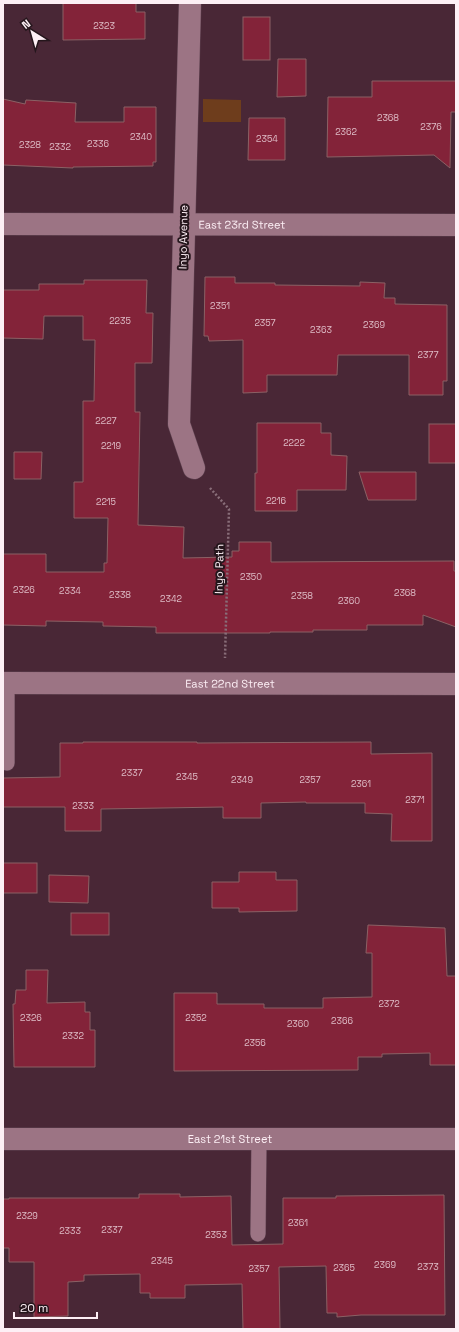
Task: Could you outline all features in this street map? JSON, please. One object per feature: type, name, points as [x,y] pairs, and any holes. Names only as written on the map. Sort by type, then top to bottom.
[{"type":"street","name":"Inyo Avenue","points":[[190,3],[179,424],[194,468]]},
{"type":"street","name":"East 23rd Street","points":[[3,224],[456,225]]},
{"type":"street","name":"East 22nd Street","points":[[5,684],[456,684]]},
{"type":"street","name":"East 21st Street","points":[[3,1139],[456,1139]]},
{"type":"lane","points":[[5,684],[7,763]]},
{"type":"lane","points":[[258,1234],[259,1139]]},
{"type":"path","name":"Inyo Path","points":[[194,468],[229,509],[224,684]]},
{"type":"shaded area","points":[[203,99],[241,100],[241,122],[203,122]]},
{"type":"building","points":[[63,3],[136,3],[136,12],[145,12],[145,39],[63,40]]},
{"type":"building","points":[[243,17],[270,17],[270,60],[243,60]]},
{"type":"building","points":[[278,59],[306,59],[306,96],[277,97]]},
{"type":"building","points":[[372,81],[456,81],[456,112],[451,112],[450,168],[434,155],[327,157],[328,97],[372,97]]},
{"type":"building","points":[[3,99],[25,104],[26,100],[76,103],[75,122],[124,122],[124,107],[156,107],[156,162],[153,162],[153,166],[73,168],[3,165]]},
{"type":"building","points":[[249,118],[285,118],[285,160],[248,160]]},
{"type":"building","points":[[205,277],[235,277],[235,283],[275,283],[275,285],[360,286],[360,282],[385,283],[384,298],[395,298],[395,304],[447,305],[447,381],[443,381],[443,395],[409,395],[409,355],[338,355],[337,375],[267,375],[267,392],[243,393],[243,340],[209,341],[208,336],[204,336]]},
{"type":"building","points":[[84,280],[147,280],[146,313],[153,313],[152,363],[135,363],[135,412],[140,412],[138,525],[184,527],[183,558],[232,557],[232,551],[239,551],[239,542],[271,542],[271,562],[454,561],[454,571],[456,571],[456,627],[423,615],[423,625],[367,625],[367,630],[313,630],[313,632],[156,633],[156,627],[103,626],[103,622],[46,621],[46,626],[3,625],[3,554],[46,554],[46,572],[104,572],[104,563],[107,563],[108,518],[74,518],[74,482],[83,482],[83,401],[94,401],[95,340],[83,340],[83,316],[44,316],[43,339],[3,338],[3,290],[39,290],[39,284],[84,284]]},
{"type":"building","points":[[257,423],[321,423],[321,433],[331,433],[331,455],[347,456],[346,490],[297,490],[297,511],[255,511]]},
{"type":"building","points":[[429,424],[456,424],[456,463],[429,463]]},
{"type":"building","points":[[14,452],[42,452],[41,479],[14,479]]},
{"type":"building","points":[[359,472],[416,472],[416,500],[368,500]]},
{"type":"building","points":[[371,742],[371,754],[432,753],[432,841],[391,841],[392,814],[365,813],[365,803],[261,803],[261,818],[223,818],[223,807],[101,809],[101,831],[65,831],[65,807],[3,807],[3,778],[60,777],[60,743]]},
{"type":"building","points":[[3,863],[37,863],[37,893],[3,893]]},
{"type":"building","points":[[239,872],[276,872],[276,880],[297,880],[297,911],[239,912],[239,908],[212,908],[212,882],[239,882]]},
{"type":"building","points":[[49,875],[89,876],[88,903],[49,902]]},
{"type":"building","points":[[71,913],[109,913],[109,935],[71,935]]},
{"type":"building","points":[[368,925],[445,928],[447,976],[456,976],[456,1065],[430,1065],[430,1053],[382,1054],[382,1057],[358,1057],[358,1070],[174,1071],[174,993],[217,993],[217,1004],[264,1004],[264,1008],[323,1008],[323,998],[372,997],[372,953],[366,953]]},
{"type":"building","points":[[26,970],[48,970],[47,1003],[85,1002],[85,1012],[90,1012],[90,1030],[95,1030],[95,1067],[14,1067],[13,1004],[15,1004],[16,990],[26,990]]},
{"type":"building","points":[[139,1194],[180,1194],[180,1197],[231,1196],[232,1245],[283,1244],[283,1198],[444,1195],[445,1315],[361,1315],[337,1317],[337,1313],[327,1313],[326,1266],[279,1267],[280,1329],[243,1329],[242,1284],[185,1285],[185,1298],[150,1298],[150,1293],[140,1293],[140,1274],[84,1275],[84,1281],[68,1282],[68,1316],[34,1317],[34,1262],[9,1262],[9,1248],[3,1248],[3,1199],[139,1198]]}]
